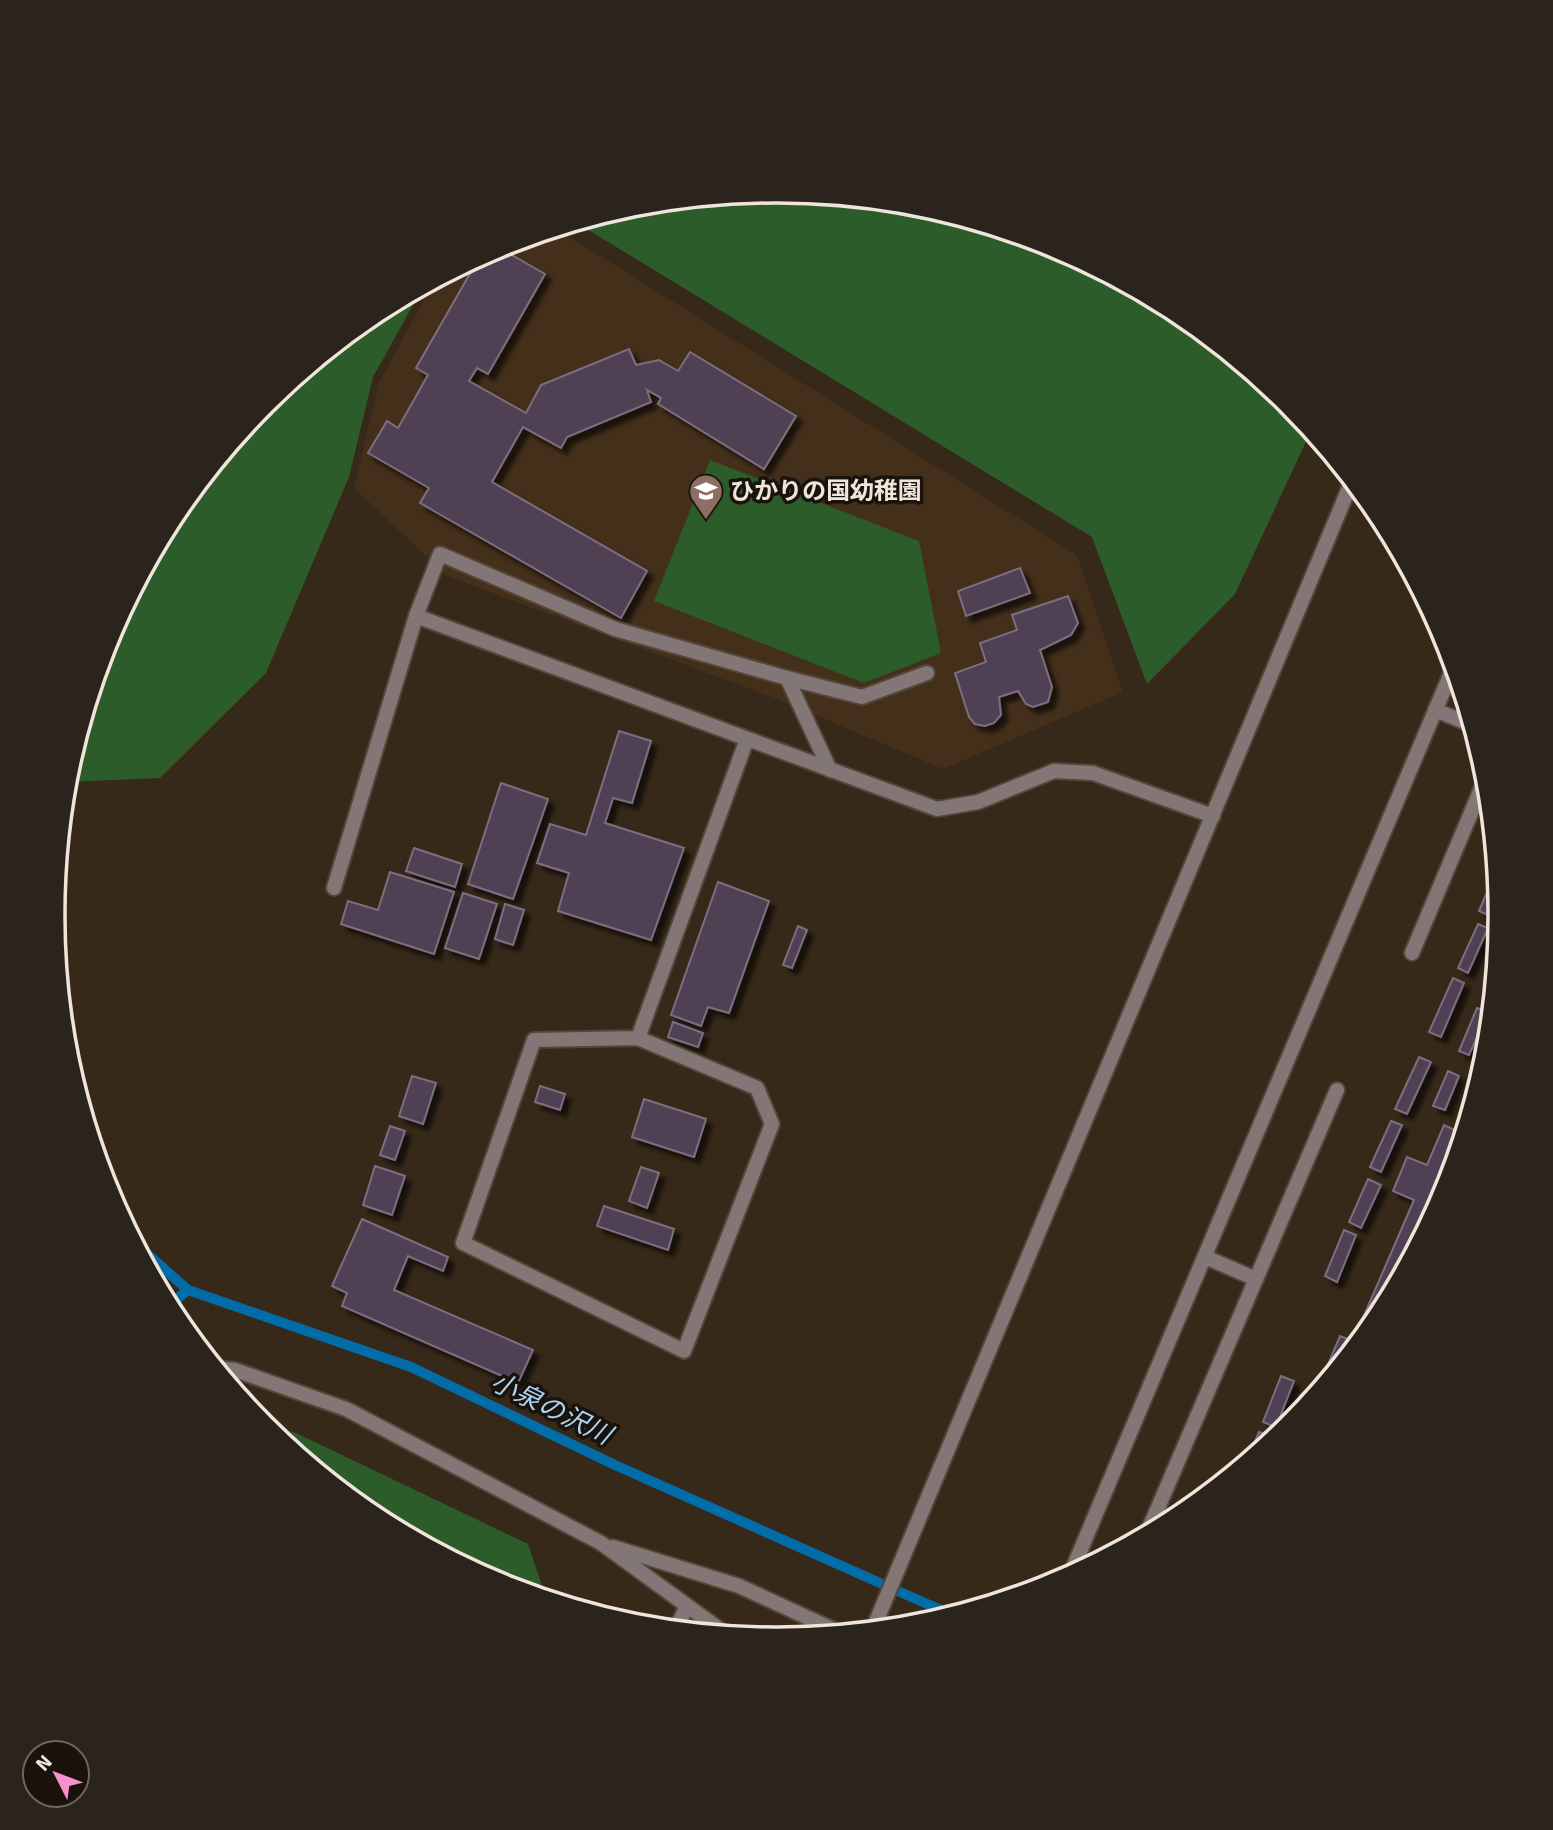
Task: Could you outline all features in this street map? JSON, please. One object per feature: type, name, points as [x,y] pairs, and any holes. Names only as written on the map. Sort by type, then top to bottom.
[{"type":"street","points":[[878,1619],[1348,491]]},
{"type":"street","points":[[334,888],[415,617],[440,554],[615,629],[862,697],[927,673]]},
{"type":"street","points":[[415,617],[937,809],[978,802],[1054,771],[1093,773],[1213,816]]},
{"type":"street","points":[[787,678],[830,770]]},
{"type":"street","points":[[1076,1560],[1448,681]]},
{"type":"street","points":[[1436,710],[1461,720]]},
{"type":"street","points":[[638,1038],[747,739]]},
{"type":"street","points":[[1412,953],[1478,796]]},
{"type":"street","points":[[638,1038],[757,1088],[772,1124],[684,1351],[463,1243],[534,1040],[638,1038]]},
{"type":"street","points":[[1154,1518],[1337,1090]]},
{"type":"street","points":[[1205,1257],[1256,1279]]},
{"type":"street","points":[[229,1369],[346,1409],[601,1543],[711,1623]]},
{"type":"street","points":[[601,1543],[739,1586],[824,1625]]},
{"type":"street","points":[[680,1620],[687,1606]]},
{"type":"shaded area","name":"ひかりの国幼稚園","points":[[567,235],[1077,555],[1123,692],[943,769],[775,698],[447,576],[354,488],[379,383],[426,297],[504,257]]},
{"type":"green space","points":[[776,203],[869,209],[961,228],[1049,257],[1132,299],[1172,323],[1246,380],[1307,440],[1235,594],[1147,684],[1092,537],[587,229],[684,209]]},
{"type":"green space","points":[[414,303],[373,377],[349,477],[266,673],[160,778],[77,782],[103,686],[138,600],[185,520],[241,446],[307,380],[343,350]]},
{"type":"green space","points":[[710,460],[919,541],[941,653],[864,683],[654,601]]},
{"type":"green space","points":[[286,1430],[296,1433],[528,1544],[542,1587],[462,1553],[381,1507],[343,1480]]},
{"type":"building","points":[[511,254],[545,274],[488,374],[477,368],[469,381],[526,413],[541,385],[629,349],[636,365],[659,360],[678,371],[690,352],[796,416],[764,469],[658,404],[661,398],[647,390],[651,402],[567,437],[561,448],[523,427],[492,482],[647,571],[621,618],[420,503],[429,488],[368,453],[387,421],[398,428],[428,375],[416,368],[470,273]]},
{"type":"building","points":[[1020,568],[1030,593],[966,616],[958,591]]},
{"type":"building","points":[[1068,596],[1078,623],[1071,635],[1040,650],[1052,687],[1048,702],[1033,707],[1026,704],[1018,691],[999,697],[1001,715],[994,723],[985,726],[975,724],[969,717],[955,673],[986,662],[980,643],[1017,630],[1012,615]]},
{"type":"building","points":[[619,731],[651,741],[632,803],[613,798],[605,823],[684,848],[651,940],[558,911],[569,873],[537,863],[550,824],[586,835]]},
{"type":"building","points":[[501,783],[548,799],[513,899],[468,884]]},
{"type":"building","points":[[414,848],[462,864],[455,887],[406,871]]},
{"type":"building","points":[[390,872],[454,892],[434,954],[341,924],[348,901],[378,910]]},
{"type":"building","points":[[718,882],[769,901],[729,1013],[708,1007],[701,1026],[671,1015]]},
{"type":"building","points":[[1487,891],[1488,915],[1479,911]]},
{"type":"building","points":[[463,893],[497,904],[479,959],[445,948]]},
{"type":"building","points":[[505,904],[524,910],[513,945],[495,939]]},
{"type":"building","points":[[1478,924],[1488,928],[1468,973],[1458,968]]},
{"type":"building","points":[[798,926],[807,930],[792,968],[783,965]]},
{"type":"building","points":[[1453,978],[1464,983],[1441,1037],[1429,1032]]},
{"type":"building","points":[[1477,1008],[1482,1010],[1478,1035],[1469,1055],[1459,1051]]},
{"type":"building","points":[[673,1022],[703,1033],[698,1047],[668,1037]]},
{"type":"building","points":[[1419,1057],[1431,1062],[1407,1114],[1395,1109]]},
{"type":"building","points":[[1448,1071],[1459,1076],[1445,1110],[1433,1106]]},
{"type":"building","points":[[412,1076],[436,1083],[423,1124],[399,1116]]},
{"type":"building","points":[[540,1086],[565,1094],[560,1110],[535,1102]]},
{"type":"building","points":[[644,1099],[706,1119],[694,1157],[632,1137]]},
{"type":"building","points":[[1391,1121],[1402,1125],[1381,1172],[1370,1167]]},
{"type":"building","points":[[1444,1125],[1454,1130],[1415,1230],[1364,1316],[1414,1200],[1393,1191],[1407,1157],[1427,1165]]},
{"type":"building","points":[[390,1126],[405,1131],[395,1160],[380,1155]]},
{"type":"building","points":[[375,1166],[405,1176],[392,1215],[363,1205]]},
{"type":"building","points":[[641,1167],[659,1173],[647,1208],[629,1201]]},
{"type":"building","points":[[1368,1179],[1381,1185],[1361,1228],[1349,1222]]},
{"type":"building","points":[[604,1206],[674,1229],[668,1250],[597,1226]]},
{"type":"building","points":[[362,1219],[448,1257],[443,1271],[408,1256],[394,1290],[533,1350],[518,1383],[342,1306],[347,1293],[332,1286]]},
{"type":"building","points":[[1344,1230],[1356,1235],[1337,1282],[1325,1276]]},
{"type":"building","points":[[1340,1336],[1347,1339],[1328,1364]]},
{"type":"building","points":[[1281,1376],[1294,1381],[1279,1419],[1272,1425],[1263,1422]]},
{"type":"waterway","name":"小泉の沢川","points":[[154,1260],[188,1290],[411,1367],[615,1465],[936,1608]]},
{"type":"waterway","points":[[178,1298],[188,1290]]},
{"type":"place","name":"ひかりの国幼稚園","points":[[706,521]]}]
